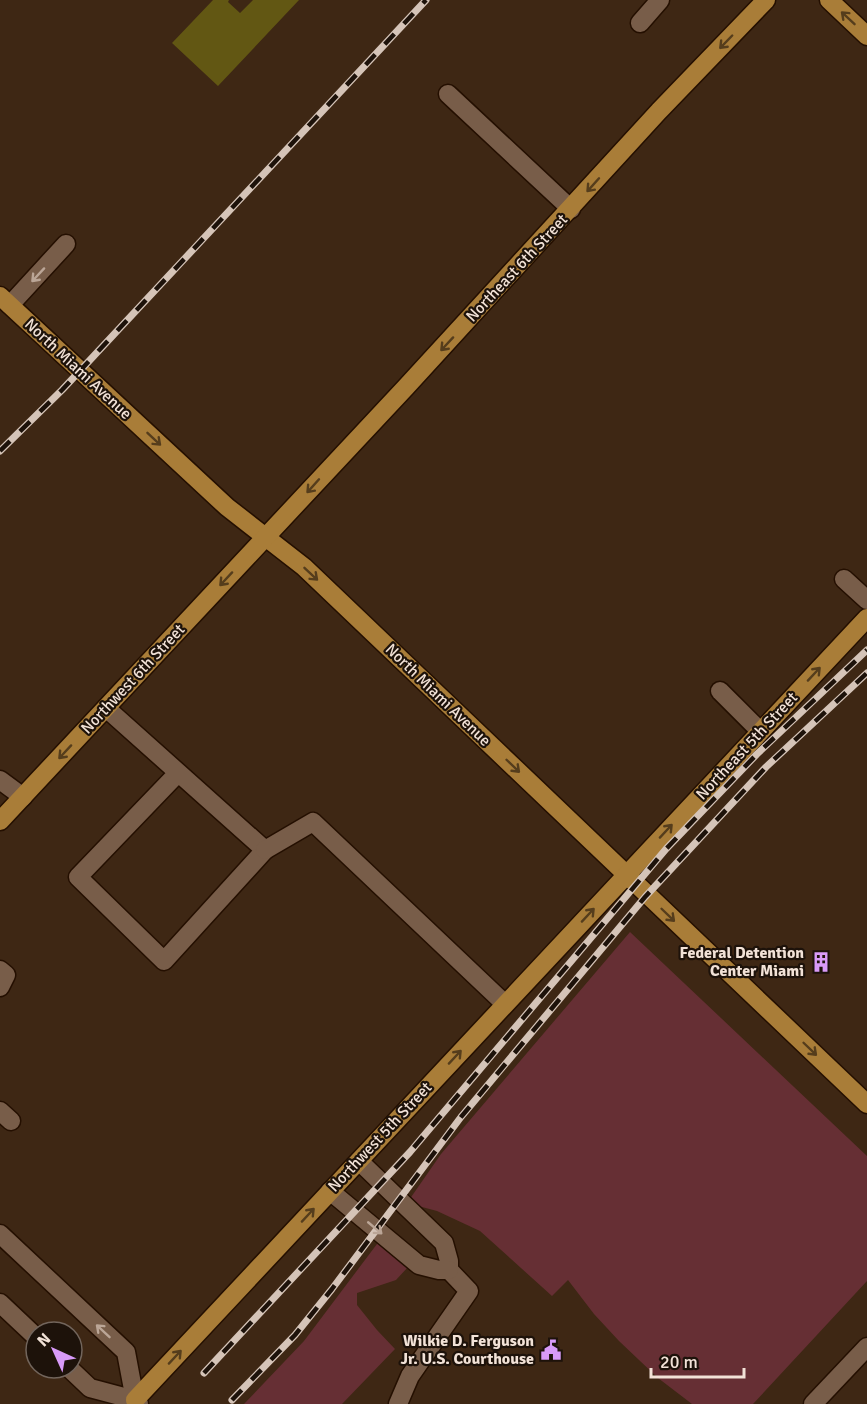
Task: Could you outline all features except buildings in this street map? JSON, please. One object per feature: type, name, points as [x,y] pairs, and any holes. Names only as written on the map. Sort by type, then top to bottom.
[{"type":"main road","name":"Northeast 6th Street","points":[[266,536],[571,209],[659,111],[766,0]]},
{"type":"main road","points":[[829,0],[867,36]]},
{"type":"main road","name":"North Miami Avenue","points":[[5,301],[227,507],[312,575],[867,1104]]},
{"type":"main road","name":"Northwest 6th Street","points":[[0,821],[266,536]]},
{"type":"main road","name":"Northeast 5th Street","points":[[626,874],[867,618]]},
{"type":"main road","name":"Northwest 5th Street","points":[[137,1402],[626,874]]},
{"type":"street","points":[[640,23],[660,0]]},
{"type":"street","points":[[448,94],[571,209]]},
{"type":"street","points":[[5,301],[66,244]]},
{"type":"street","points":[[844,579],[867,600]]},
{"type":"street","points":[[720,690],[760,731]]},
{"type":"street","points":[[106,708],[265,850]]},
{"type":"street","points":[[178,773],[78,877],[165,962],[265,850],[313,822],[505,1004]]},
{"type":"street","points":[[0,780],[23,797]]},
{"type":"street","points":[[0,970],[6,975],[0,987]]},
{"type":"street","points":[[359,1161],[444,1243],[449,1270],[469,1291],[410,1376],[398,1404]]},
{"type":"street","points":[[330,1191],[418,1265],[449,1270]]},
{"type":"street","points":[[0,1234],[126,1352],[137,1402],[90,1388],[82,1380]]},
{"type":"street","points":[[0,1303],[24,1326]]},
{"type":"street","points":[[813,1404],[867,1347]]},
{"type":"shaded area","points":[[213,0],[229,0],[228,2],[240,13],[253,0],[299,0],[218,86],[172,43]]},
{"type":"shaded area","points":[[630,932],[867,1156],[867,1281],[753,1404],[692,1404],[658,1378],[619,1341],[594,1314],[568,1280],[552,1296],[480,1231],[437,1211],[407,1203],[441,1154]]},
{"type":"shaded area","points":[[383,1236],[408,1267],[396,1280],[357,1293],[357,1305],[395,1349],[342,1404],[244,1404],[304,1341]]},
{"type":"railway","points":[[0,451],[62,390],[426,0]]},
{"type":"railway","points":[[204,1373],[410,1152],[666,849],[757,754],[867,650]]},
{"type":"railway","points":[[232,1400],[295,1335],[461,1117],[645,897],[766,767],[867,673]]},
{"type":"place","name":"Federal Detention Center Miami","points":[[821,962]]},
{"type":"place","name":"Wilkie D. Ferguson Jr. U.S. Courthouse","points":[[551,1350]]}]
